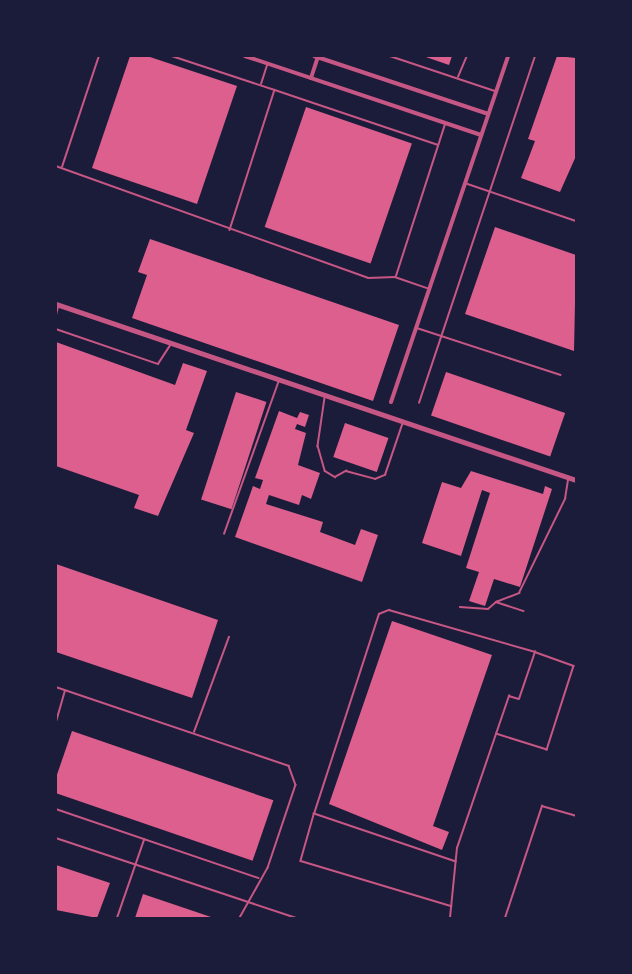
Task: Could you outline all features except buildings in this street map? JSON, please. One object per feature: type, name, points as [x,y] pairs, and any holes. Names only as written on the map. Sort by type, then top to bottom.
[{"type":"street","points":[[245,56],[481,135]]},
{"type":"street","points":[[311,78],[316,56],[488,114]]},
{"type":"street","points":[[391,402],[507,56]]},
{"type":"street","points":[[57,305],[576,480]]},
{"type":"lane","points":[[62,168],[99,56]]},
{"type":"lane","points":[[172,56],[438,145]]},
{"type":"lane","points":[[390,56],[495,91]]},
{"type":"lane","points":[[458,78],[467,56]]},
{"type":"lane","points":[[419,403],[535,56]]},
{"type":"lane","points":[[261,85],[267,63]]},
{"type":"lane","points":[[230,230],[275,90]]},
{"type":"lane","points":[[396,277],[445,123]]},
{"type":"lane","points":[[56,166],[368,278],[396,277],[429,289]]},
{"type":"lane","points":[[465,182],[576,221]]},
{"type":"lane","points":[[56,315],[57,305]]},
{"type":"lane","points":[[416,328],[561,375]]},
{"type":"lane","points":[[56,329],[158,364],[171,343]]},
{"type":"lane","points":[[224,534],[279,379]]},
{"type":"lane","points":[[326,395],[318,446],[325,471],[335,477],[346,471],[375,479],[385,475],[404,421]]},
{"type":"lane","points":[[460,607],[488,609],[496,602],[519,593],[565,499],[569,477]]},
{"type":"lane","points":[[496,602],[524,611]]},
{"type":"lane","points":[[452,906],[301,861],[299,853],[314,814],[379,614],[389,610],[534,652],[574,666],[547,750],[496,734]]},
{"type":"lane","points":[[194,733],[229,637]]},
{"type":"lane","points":[[450,918],[456,862],[496,734],[509,696],[519,699],[534,652]]},
{"type":"lane","points":[[56,687],[289,766],[296,785],[268,868],[259,878],[240,918]]},
{"type":"lane","points":[[56,722],[66,690]]},
{"type":"lane","points":[[505,918],[542,806],[576,816]]},
{"type":"lane","points":[[56,809],[259,878]]},
{"type":"lane","points":[[314,814],[456,862]]},
{"type":"lane","points":[[56,838],[296,918]]},
{"type":"lane","points":[[117,918],[144,839]]}]
